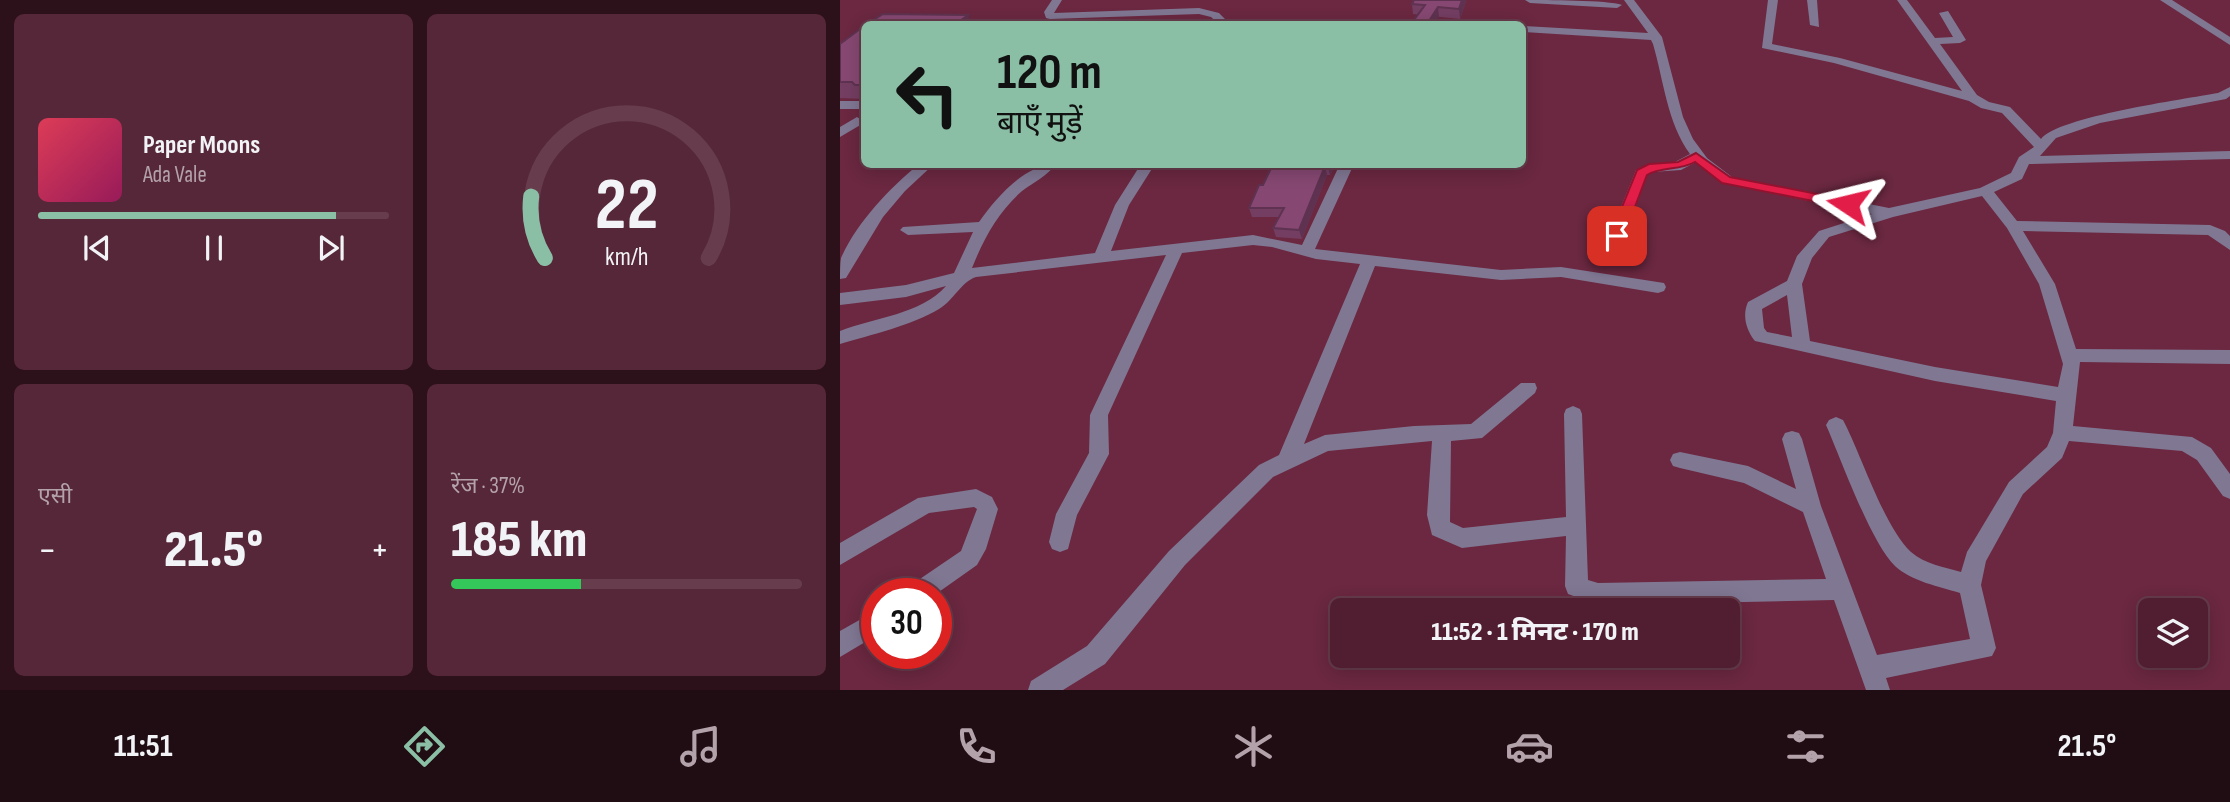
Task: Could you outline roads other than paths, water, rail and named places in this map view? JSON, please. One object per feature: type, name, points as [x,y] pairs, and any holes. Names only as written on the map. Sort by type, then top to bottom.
[{"type":"street","points":[[1056,0],[1049,12],[1050,16],[1066,21],[1199,11],[1214,15],[1221,21]]},
{"type":"street","points":[[1530,0],[1623,2],[1650,22],[1657,37],[1676,117],[1688,146],[1707,169],[1727,180],[1889,213]]},
{"type":"street","points":[[1773,0],[1766,47],[1836,60],[1973,98],[1984,105],[2006,110],[2042,148]]},
{"type":"street","points":[[1812,0],[1815,25]]},
{"type":"street","points":[[1902,0],[1973,98]]},
{"type":"street","points":[[2165,0],[2230,42]]},
{"type":"street","points":[[1930,41],[1960,40],[1944,13]]},
{"type":"street","points":[[1526,29],[1657,37]]},
{"type":"street","points":[[1802,345],[1794,284],[1805,256],[1824,234],[1889,213],[1985,191],[2017,176],[2024,160],[2042,148],[2051,135],[2097,120],[2222,96],[2230,91]]},
{"type":"street","points":[[840,104],[861,105]]},
{"type":"street","points":[[840,133],[857,121]]},
{"type":"street","points":[[2024,160],[2230,155]]},
{"type":"street","points":[[1617,236],[1641,173],[1649,168],[1681,165],[1696,156]]},
{"type":"street","points":[[840,274],[864,231],[886,202],[924,168]]},
{"type":"street","points":[[840,338],[920,312],[950,291],[984,227],[1017,188],[1047,168]]},
{"type":"street","points":[[1100,259],[1122,205],[1145,168]]},
{"type":"street","points":[[1306,252],[1344,168]]},
{"type":"street","points":[[1869,669],[1983,648],[1970,585],[1975,559],[2016,488],[2055,452],[2063,433],[2072,364],[2047,284],[2013,226],[1985,191]]},
{"type":"street","points":[[2013,226],[2210,230],[2220,234],[2230,245]]},
{"type":"street","points":[[908,230],[984,227]]},
{"type":"street","points":[[840,299],[891,294],[959,276],[1261,240],[1306,252],[1501,275],[1561,272],[1658,287]]},
{"type":"street","points":[[1060,542],[1067,514],[1097,463],[1101,446],[1096,430],[1099,415],[1177,248]]},
{"type":"street","points":[[1287,461],[1370,259]]},
{"type":"street","points":[[1794,284],[1756,303],[1755,329],[1761,338],[1935,374],[2066,395]]},
{"type":"street","points":[[2069,355],[2230,357]]},
{"type":"street","points":[[1040,690],[1096,654],[1177,558],[1266,471],[1325,443],[1475,432],[1528,388]]},
{"type":"street","points":[[1573,414],[1576,586],[1598,594],[1840,589]]},
{"type":"street","points":[[1836,425],[1888,537],[1901,558],[1921,569],[1970,585]]},
{"type":"street","points":[[1442,433],[1438,516],[1440,528],[1462,538],[1576,525]]},
{"type":"street","points":[[2063,433],[2194,446],[2220,461],[2230,490]]},
{"type":"street","points":[[1792,439],[1811,506],[1878,690]]},
{"type":"street","points":[[1680,460],[1748,475],[1811,506]]},
{"type":"street","points":[[840,555],[925,504],[976,498],[985,503],[988,509],[975,549],[969,558],[940,578]]},
{"type":"street","points":[[840,645],[861,631]]}]
